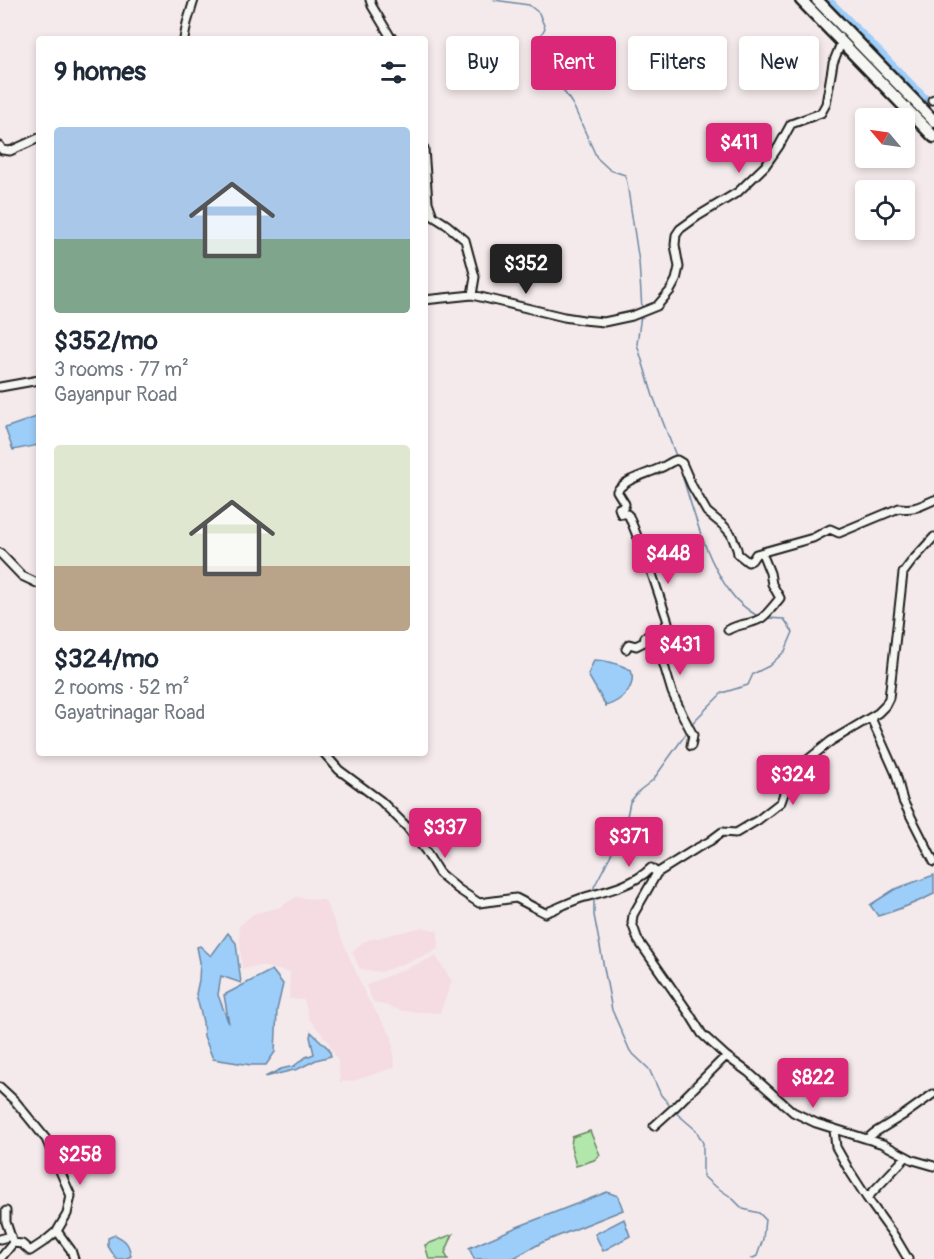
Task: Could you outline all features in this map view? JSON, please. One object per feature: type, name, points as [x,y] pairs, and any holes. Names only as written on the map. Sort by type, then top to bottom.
[{"type":"highway","points":[[801,0],[934,136]]},
{"type":"highway","points":[[817,0],[934,121]]},
{"type":"street","points":[[185,36],[194,0]]},
{"type":"street","points":[[370,0],[390,36]]},
{"type":"street","points":[[428,300],[472,295],[583,320],[604,322],[632,316],[657,306],[676,280],[679,267],[675,245],[676,235],[680,229],[738,192],[765,166],[779,146],[790,124],[821,113],[826,104],[833,63],[842,41]]},
{"type":"street","points":[[0,147],[2,150],[10,151],[36,139]]},
{"type":"street","points":[[428,202],[433,216],[465,240],[475,277],[472,295]]},
{"type":"street","points":[[0,387],[36,381]]},
{"type":"street","points":[[626,649],[629,644],[636,646],[644,642],[645,637],[668,622],[629,516],[627,513],[620,513],[619,508],[624,507],[625,504],[617,490],[624,483],[673,461],[677,460],[682,463],[707,512],[731,534],[738,554],[748,562],[756,554],[813,538],[830,529],[840,532],[899,508],[913,509],[934,500]]},
{"type":"street","points":[[934,537],[903,573],[889,698],[885,706],[871,718],[831,741],[795,770],[781,802],[758,820],[736,833],[722,832],[657,873],[633,915],[632,923],[638,940],[702,1034],[793,1112],[816,1124],[883,1144],[906,1157],[934,1166]]},
{"type":"street","points":[[0,552],[22,576],[36,583]]},
{"type":"street","points":[[728,630],[763,618],[780,598],[771,584],[770,573],[762,553]]},
{"type":"street","points":[[650,635],[663,662],[682,716],[693,735],[691,746]]},
{"type":"street","points":[[871,718],[896,774],[903,801],[934,862]]},
{"type":"street","points":[[327,756],[339,770],[381,801],[425,850],[439,873],[479,903],[516,898],[545,914],[617,888],[645,874],[651,868],[657,873]]},
{"type":"street","points":[[654,1126],[726,1056]]},
{"type":"street","points":[[0,1087],[46,1138],[71,1196],[67,1214],[57,1231],[30,1251],[22,1244],[0,1239]]},
{"type":"street","points":[[867,1139],[933,1094]]},
{"type":"street","points":[[834,1130],[836,1147],[908,1259]]},
{"type":"street","points":[[867,1198],[906,1157]]},
{"type":"street","points":[[6,1211],[6,1222],[12,1240]]},
{"type":"street","points":[[57,1231],[71,1250],[74,1259]]},
{"type":"street","points":[[0,1259],[12,1240]]},
{"type":"shaded area","points":[[296,897],[324,900],[366,996],[392,1037],[395,1067],[353,1081],[340,1082],[338,1062],[328,1041],[309,1019],[304,1000],[289,999],[290,972],[260,966],[242,969],[239,926],[253,914],[280,907]]},
{"type":"shaded area","points":[[423,927],[438,931],[439,948],[432,953],[381,972],[360,969],[352,952],[364,941]]},
{"type":"shaded area","points":[[436,956],[452,981],[440,1013],[403,1011],[373,1002],[366,985]]},
{"type":"green space","points":[[590,1131],[600,1155],[594,1160],[576,1166],[571,1147],[572,1137]]},
{"type":"green space","points":[[453,1234],[445,1253],[448,1259],[429,1259],[425,1245]]},
{"type":"water","points":[[36,417],[36,446],[13,450],[5,428]]},
{"type":"water","points":[[594,660],[613,663],[631,670],[630,688],[617,701],[606,706],[588,675]]},
{"type":"water","points":[[934,875],[934,894],[878,916],[870,905],[895,889]]},
{"type":"water","points":[[228,933],[236,943],[241,983],[221,976],[218,995],[229,1024],[224,995],[272,970],[283,984],[277,1010],[275,1052],[266,1065],[213,1059],[204,1036],[196,994],[200,962],[197,947],[200,946],[211,956]]},
{"type":"water","points":[[311,1032],[329,1049],[331,1056],[298,1069],[265,1077],[281,1069],[294,1066],[314,1054]]},
{"type":"water","points":[[607,1192],[618,1196],[623,1210],[541,1243],[512,1259],[474,1259],[469,1248],[517,1227]]},
{"type":"water","points":[[624,1219],[630,1236],[603,1251],[595,1234]]},
{"type":"water","points":[[115,1235],[126,1243],[131,1256],[116,1259],[108,1246],[108,1238]]},
{"type":"waterway","points":[[494,0],[529,5],[539,13],[545,28],[536,44],[536,58],[555,78],[573,105],[597,158],[610,170],[625,175],[639,262],[642,310]]},
{"type":"waterway","points":[[830,0],[927,99]]},
{"type":"waterway","points":[[641,315],[637,344],[653,396],[676,456]]},
{"type":"waterway","points":[[678,463],[700,531],[721,579],[734,597],[759,617]]},
{"type":"waterway","points":[[691,727],[694,721],[722,693],[748,685],[753,674],[769,666],[785,651],[793,632],[784,619],[767,618]]},
{"type":"waterway","points":[[594,891],[619,839],[630,802],[653,780],[688,731]]},
{"type":"waterway","points":[[594,896],[594,915],[612,1010],[630,1051],[649,1069],[661,1095],[672,1108]]},
{"type":"waterway","points":[[675,1112],[696,1130],[703,1143],[703,1176],[743,1209],[759,1213],[765,1219],[763,1239],[757,1256],[751,1259]]}]
